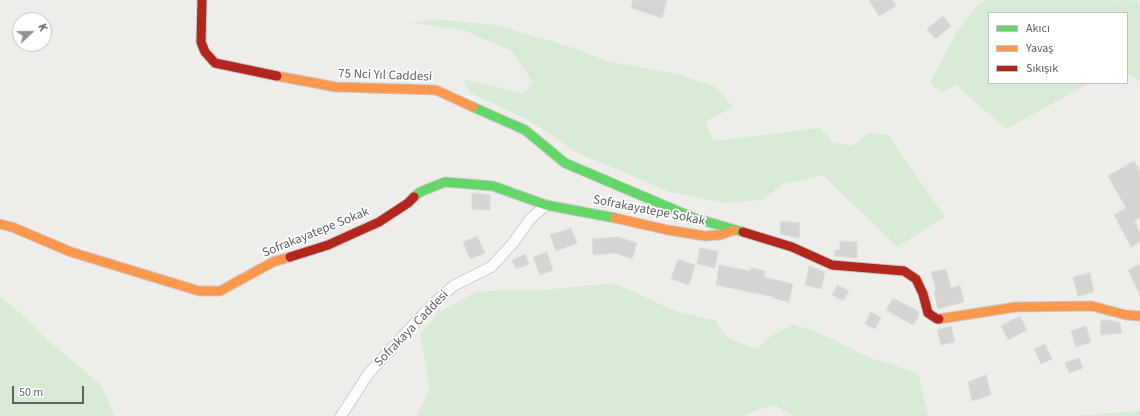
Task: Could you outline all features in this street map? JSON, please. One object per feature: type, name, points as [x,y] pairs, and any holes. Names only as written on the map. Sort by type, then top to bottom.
[{"type":"street","name":"75 Nci Yıl Caddesi","points":[[202,0],[201,42],[205,52],[215,63],[336,88],[436,90],[525,130],[565,163],[694,218],[792,247],[832,265],[904,271],[916,279],[923,294],[928,313],[937,319],[1016,306],[1092,306],[1126,315],[1140,316]]},
{"type":"street","name":"Sofrakayatepe Sokak","points":[[0,224],[12,227],[71,252],[199,291],[220,291],[273,262],[328,245],[379,222],[408,203],[420,192],[445,182],[493,186],[546,205],[617,218],[668,230],[705,236],[720,235],[735,230]]},
{"type":"street","name":"Sofrakaya Caddesi","points":[[341,416],[369,373],[429,308],[454,286],[491,266],[513,243],[530,219],[546,205]]},
{"type":"green space","points":[[987,0],[1137,0],[1140,5],[1140,81],[1128,75],[1128,12],[988,12],[988,84],[1088,84],[1006,129],[956,85],[942,92],[930,83],[957,32],[978,5]]},
{"type":"green space","points":[[431,19],[496,25],[574,48],[607,61],[676,74],[716,87],[733,107],[705,122],[714,141],[820,128],[833,142],[851,146],[869,133],[888,135],[945,217],[897,247],[823,175],[783,184],[762,200],[726,203],[670,192],[576,152],[532,122],[469,92],[463,79],[523,93],[533,83],[512,51],[463,30],[413,23]]},
{"type":"green space","points":[[614,283],[678,312],[714,320],[727,337],[758,350],[766,339],[793,324],[820,333],[868,357],[918,373],[928,416],[793,416],[775,405],[746,414],[745,416],[417,416],[430,389],[420,334],[438,313],[476,292],[543,290]]},
{"type":"green space","points":[[0,296],[25,317],[43,336],[102,386],[114,416],[0,416]]},
{"type":"green space","points":[[1140,411],[1140,416],[1074,416]]},
{"type":"building","points":[[633,0],[667,0],[662,18],[631,8]]},
{"type":"building","points":[[869,0],[892,0],[896,6],[879,16]]},
{"type":"building","points":[[943,16],[951,26],[935,39],[927,29]]},
{"type":"building","points":[[1134,161],[1140,171],[1140,218],[1134,221],[1140,231],[1140,242],[1131,247],[1114,215],[1126,208],[1108,176]]},
{"type":"building","points":[[472,193],[490,195],[490,210],[472,209]]},
{"type":"building","points":[[781,221],[800,223],[799,238],[780,234]]},
{"type":"building","points":[[571,228],[577,243],[556,251],[550,235]]},
{"type":"building","points":[[477,236],[485,253],[470,259],[463,242]]},
{"type":"building","points":[[618,237],[637,243],[632,259],[615,253],[593,255],[592,239]]},
{"type":"building","points":[[840,241],[857,242],[857,258],[835,256],[835,250],[840,250]]},
{"type":"building","points":[[700,248],[718,251],[715,268],[697,264]]},
{"type":"building","points":[[547,252],[553,270],[540,275],[533,257]]},
{"type":"building","points":[[525,254],[529,264],[516,269],[512,260]]},
{"type":"building","points":[[678,259],[695,265],[689,285],[671,279]]},
{"type":"building","points":[[1140,264],[1140,295],[1128,270]]},
{"type":"building","points":[[719,265],[750,271],[751,268],[765,271],[764,277],[793,284],[789,302],[773,298],[774,297],[716,285]]},
{"type":"building","points":[[809,266],[825,272],[821,289],[805,285]]},
{"type":"building","points":[[946,269],[951,288],[960,285],[964,302],[938,309],[934,292],[936,291],[931,272]]},
{"type":"building","points":[[1090,273],[1094,292],[1078,296],[1073,277]]},
{"type":"building","points":[[837,285],[849,291],[843,301],[832,295]]},
{"type":"building","points":[[893,298],[918,311],[919,315],[913,325],[886,310]]},
{"type":"building","points":[[871,312],[881,318],[875,329],[865,324]]},
{"type":"building","points":[[1020,316],[1027,330],[1008,340],[1001,326]]},
{"type":"building","points":[[1109,320],[1120,323],[1122,333],[1101,335],[1100,321]]},
{"type":"building","points":[[951,326],[955,342],[941,345],[937,330]]},
{"type":"building","points":[[1086,326],[1091,342],[1076,347],[1071,331]]},
{"type":"building","points":[[1045,344],[1052,359],[1041,364],[1034,349]]},
{"type":"building","points":[[1079,358],[1083,368],[1069,373],[1065,363]]},
{"type":"building","points":[[986,375],[991,395],[972,401],[968,382]]},
{"type":"traffic: fast","points":[[473,107],[525,130],[565,163],[694,218],[743,232]]},
{"type":"traffic: fast","points":[[414,197],[420,192],[445,182],[493,186],[546,205],[615,218]]},
{"type":"traffic: slow","points":[[277,76],[336,87],[436,90],[473,107]]},
{"type":"traffic: slow","points":[[615,218],[668,230],[705,236],[720,235],[734,230]]},
{"type":"traffic: slow","points":[[0,224],[12,227],[71,252],[199,291],[220,291],[273,262],[290,257]]},
{"type":"traffic: slow","points":[[939,319],[1016,307],[1092,306],[1126,315],[1140,316]]},
{"type":"traffic: jam","points":[[202,0],[201,42],[205,52],[215,63],[277,76]]},
{"type":"traffic: jam","points":[[290,257],[328,245],[379,222],[408,203],[414,197]]},
{"type":"traffic: jam","points":[[743,232],[792,247],[832,265],[904,271],[916,279],[923,294],[928,313],[939,319]]}]
